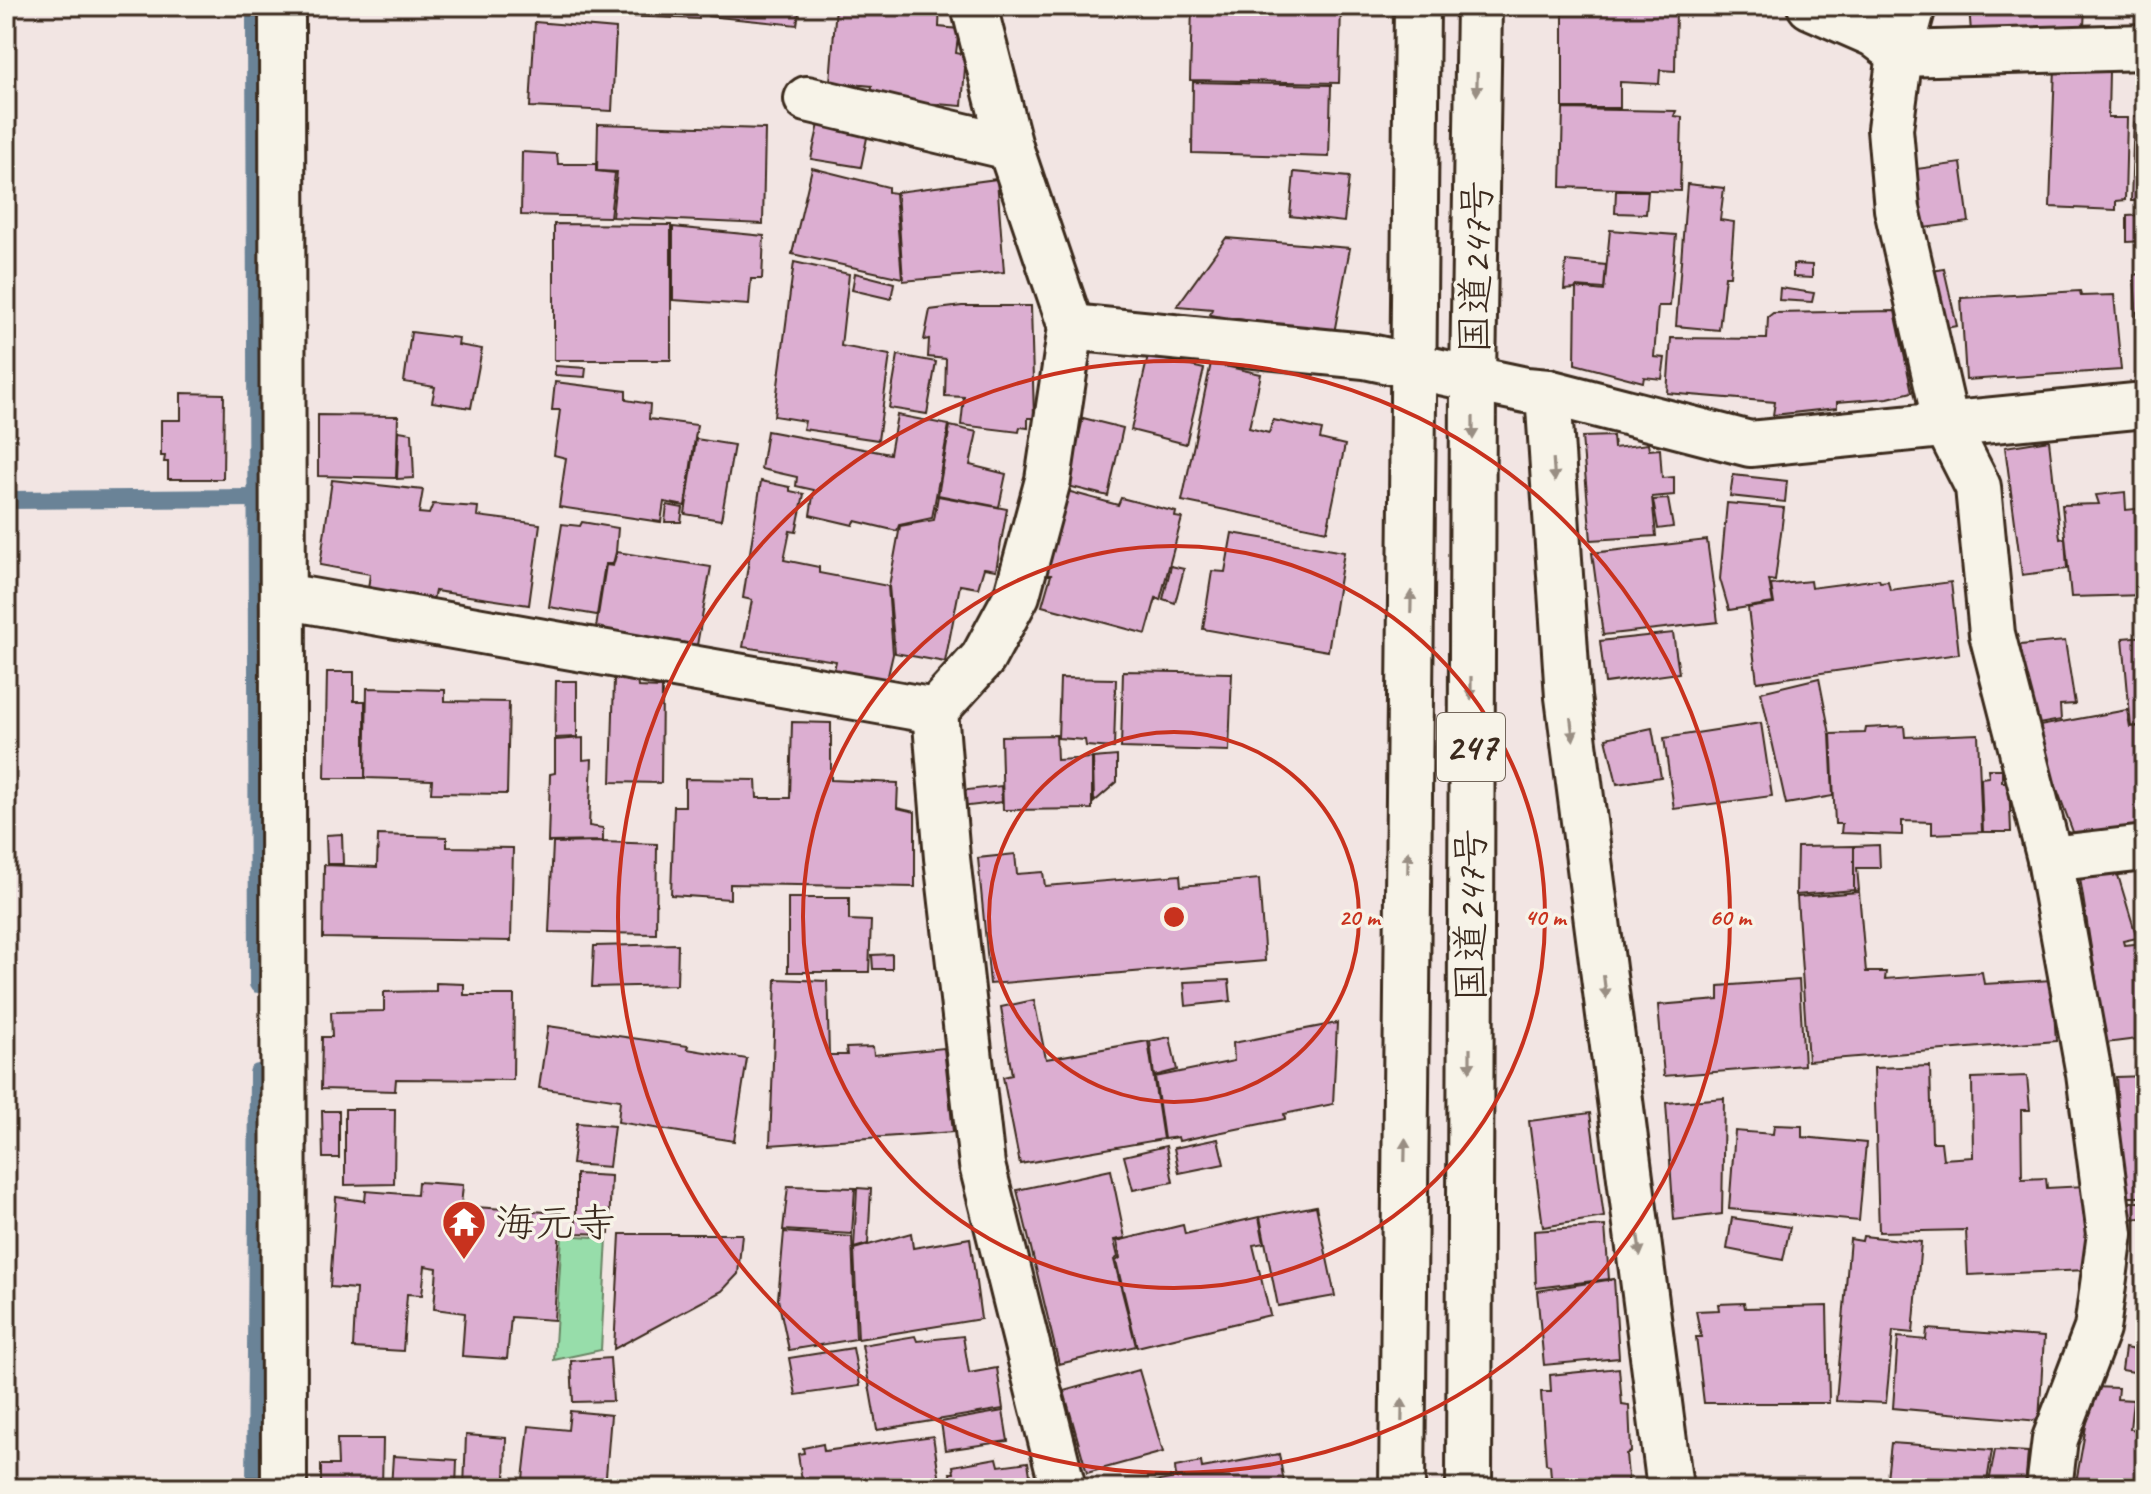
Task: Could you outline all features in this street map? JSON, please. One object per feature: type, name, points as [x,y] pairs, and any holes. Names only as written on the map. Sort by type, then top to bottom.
[{"type":"main road","points":[[282,6],[284,1488]]},
{"type":"main road","points":[[974,6],[1010,147],[1071,327],[1048,480],[1017,595],[983,658],[935,711],[947,858],[982,1165],[1063,1488]]},
{"type":"main road","name":"国道247号","points":[[1402,1488],[1417,6]]},
{"type":"main road","name":"国道247号","points":[[1469,1488],[1473,378],[1479,6]]},
{"type":"main road","points":[[1810,6],[1874,34],[1900,54],[2145,47]]},
{"type":"main road","points":[[1913,6],[1900,54],[1890,129],[1897,209],[1946,424],[1978,487],[1992,634],[2050,859],[2089,1074],[2127,1233],[2097,1329],[2055,1439],[2049,1488]]},
{"type":"main road","points":[[807,99],[1010,147]]},
{"type":"main road","points":[[1071,327],[1365,356],[1548,392],[1750,444],[2145,405]]},
{"type":"main road","points":[[1548,392],[1568,697],[1670,1488]]},
{"type":"main road","points":[[283,596],[935,711]]},
{"type":"main road","points":[[2050,859],[2145,848]]},
{"type":"green space","points":[[562,1235],[607,1238],[601,1350],[554,1360]]},
{"type":"building","points":[[549,6],[700,6],[699,19],[549,13]]},
{"type":"building","points":[[709,6],[800,6],[797,25],[708,16]]},
{"type":"building","points":[[836,6],[940,6],[939,27],[959,29],[956,53],[966,55],[962,106],[871,99],[872,86],[830,82]]},
{"type":"building","points":[[1192,6],[1341,6],[1339,83],[1190,80]]},
{"type":"building","points":[[1563,6],[1676,6],[1675,71],[1660,70],[1659,84],[1620,82],[1620,108],[1563,108]]},
{"type":"building","points":[[1969,6],[2085,6],[2084,27],[1971,32]]},
{"type":"building","points":[[535,22],[616,29],[612,111],[530,107]]},
{"type":"building","points":[[2055,67],[2109,71],[2108,118],[2127,118],[2125,200],[2116,201],[2116,210],[2050,207]]},
{"type":"building","points":[[1193,82],[1331,85],[1329,157],[1192,153]]},
{"type":"building","points":[[1563,109],[1676,111],[1674,116],[1682,117],[1680,191],[1561,187]]},
{"type":"building","points":[[2134,116],[2145,116],[2145,201],[2131,201]]},
{"type":"building","points":[[598,124],[765,129],[763,224],[612,217],[617,172],[597,171]]},
{"type":"building","points":[[819,124],[868,133],[861,167],[811,159]]},
{"type":"building","points":[[522,152],[557,154],[558,164],[596,164],[596,171],[615,173],[610,217],[521,215]]},
{"type":"building","points":[[1961,163],[1969,222],[1924,228],[1916,169]]},
{"type":"building","points":[[812,168],[888,187],[888,192],[895,193],[902,278],[792,254]]},
{"type":"building","points":[[1294,172],[1349,177],[1344,222],[1290,216]]},
{"type":"building","points":[[997,179],[1004,272],[903,281],[897,192]]},
{"type":"building","points":[[1687,184],[1724,188],[1720,220],[1734,222],[1730,276],[1725,276],[1719,330],[1676,326]]},
{"type":"building","points":[[1616,191],[1648,191],[1646,214],[1615,213]]},
{"type":"building","points":[[2145,215],[2145,241],[2127,242],[2127,216]]},
{"type":"building","points":[[554,224],[671,225],[671,360],[554,360]]},
{"type":"building","points":[[673,227],[764,236],[762,279],[751,279],[749,305],[673,300]]},
{"type":"building","points":[[1610,230],[1676,235],[1670,306],[1658,306],[1654,357],[1665,358],[1662,379],[1644,377],[1643,382],[1575,364],[1576,288],[1604,291]]},
{"type":"building","points":[[1226,238],[1350,248],[1334,333],[1210,315],[1212,309],[1177,306]]},
{"type":"building","points":[[1566,261],[1606,265],[1604,289],[1576,287],[1564,290]]},
{"type":"building","points":[[794,262],[849,274],[841,346],[890,355],[878,440],[803,429],[805,421],[774,416]]},
{"type":"building","points":[[1793,264],[1812,265],[1812,278],[1793,277]]},
{"type":"building","points":[[1944,269],[1957,326],[1945,328],[1932,271]]},
{"type":"building","points":[[855,273],[894,283],[891,299],[852,290]]},
{"type":"building","points":[[2145,273],[2145,367],[2140,367],[2134,275]]},
{"type":"building","points":[[1780,288],[1814,293],[1812,302],[1779,300]]},
{"type":"building","points":[[2080,291],[2081,296],[2114,295],[2121,370],[1966,380],[1961,298]]},
{"type":"building","points":[[962,306],[1031,306],[1034,418],[1028,418],[1028,428],[1020,427],[1019,432],[961,425],[964,397],[945,396],[946,359],[928,357],[929,339],[924,340],[930,310]]},
{"type":"building","points":[[1895,311],[1912,392],[1888,398],[1837,402],[1837,408],[1773,415],[1775,402],[1667,393],[1671,338],[1767,339],[1768,317],[1773,313]]},
{"type":"building","points":[[411,332],[459,338],[458,345],[482,349],[471,408],[432,402],[435,387],[404,382]]},
{"type":"building","points":[[898,355],[936,362],[927,414],[889,408]]},
{"type":"building","points":[[1148,356],[1204,369],[1186,444],[1131,430]]},
{"type":"building","points":[[1211,363],[1261,374],[1249,428],[1269,433],[1273,420],[1322,430],[1320,439],[1345,445],[1327,531],[1182,501]]},
{"type":"building","points":[[555,366],[586,368],[585,377],[555,375]]},
{"type":"building","points":[[555,382],[626,391],[626,400],[650,404],[649,419],[697,425],[685,506],[664,502],[661,522],[559,507],[566,458],[554,455],[560,410],[552,410]]},
{"type":"building","points":[[181,393],[224,394],[223,479],[168,479],[168,462],[164,462],[165,456],[161,456],[161,420],[181,420]]},
{"type":"building","points":[[318,415],[398,416],[396,478],[318,476]]},
{"type":"building","points":[[897,415],[949,425],[932,518],[899,525],[897,531],[810,515],[814,490],[796,486],[797,477],[761,469],[767,431],[890,454]]},
{"type":"building","points":[[1083,418],[1123,428],[1108,496],[1068,486]]},
{"type":"building","points":[[950,426],[977,432],[970,465],[1006,474],[999,507],[938,495]]},
{"type":"building","points":[[399,431],[412,433],[414,478],[397,479]]},
{"type":"building","points":[[1613,436],[1614,448],[1648,444],[1649,450],[1660,449],[1662,478],[1674,477],[1674,495],[1652,497],[1656,536],[1591,540],[1582,437]]},
{"type":"building","points":[[696,439],[734,445],[721,520],[685,514]]},
{"type":"building","points":[[2049,440],[2060,539],[2065,538],[2067,569],[2022,575],[2005,447]]},
{"type":"building","points":[[1733,475],[1787,481],[1785,502],[1730,496]]},
{"type":"building","points":[[332,480],[423,490],[419,513],[429,514],[433,504],[478,507],[477,516],[540,524],[529,605],[435,591],[433,600],[368,589],[370,574],[320,565]]},
{"type":"building","points":[[761,481],[790,487],[790,491],[804,494],[796,532],[790,531],[784,560],[819,567],[819,573],[888,586],[893,654],[887,680],[834,670],[836,661],[743,647],[752,600],[743,598]]},
{"type":"building","points":[[1067,491],[1118,505],[1121,498],[1176,512],[1175,517],[1182,518],[1160,600],[1156,598],[1146,634],[1042,606],[1051,575],[1046,575]]},
{"type":"building","points":[[2125,492],[2126,510],[2145,508],[2145,595],[2071,597],[2062,505],[2099,504],[2096,495]]},
{"type":"building","points":[[938,496],[1007,509],[996,570],[984,568],[978,588],[960,585],[945,662],[895,653],[889,586],[900,526],[934,520]]},
{"type":"building","points":[[1668,499],[1673,527],[1658,529],[1653,500]]},
{"type":"building","points":[[1727,503],[1784,508],[1775,581],[1769,580],[1773,603],[1729,610],[1720,579]]},
{"type":"building","points":[[667,505],[683,508],[681,522],[665,522]]},
{"type":"building","points":[[582,522],[618,528],[613,564],[605,564],[597,615],[549,607],[562,524],[580,526]]},
{"type":"building","points":[[1232,533],[1344,552],[1328,651],[1203,629],[1212,571],[1225,572]]},
{"type":"building","points":[[1707,540],[1718,622],[1603,635],[1592,553]]},
{"type":"building","points":[[617,552],[711,567],[697,645],[596,628],[606,565],[613,566]]},
{"type":"building","points":[[1171,566],[1184,569],[1175,603],[1163,599]]},
{"type":"building","points":[[1879,579],[1880,582],[1888,581],[1890,590],[1951,582],[1959,654],[1757,682],[1748,608],[1774,604],[1771,585],[1810,581],[1811,588]]},
{"type":"building","points":[[1673,633],[1679,673],[1605,683],[1600,641]]},
{"type":"building","points":[[2145,636],[2145,725],[2131,727],[2123,638]]},
{"type":"building","points":[[2065,641],[2075,704],[2060,705],[2061,720],[2033,725],[2020,645]]},
{"type":"building","points":[[1123,671],[1232,673],[1229,751],[1121,748]]},
{"type":"building","points":[[327,672],[354,672],[354,701],[365,701],[365,778],[325,778]]},
{"type":"building","points":[[1060,678],[1116,679],[1114,748],[1086,746],[1085,740],[1058,738]]},
{"type":"building","points":[[1819,678],[1830,734],[1833,796],[1786,804],[1761,692]]},
{"type":"building","points":[[614,679],[637,680],[638,687],[662,688],[661,783],[611,782]]},
{"type":"building","points":[[556,681],[577,681],[577,737],[555,738]]},
{"type":"building","points":[[367,688],[445,690],[445,701],[509,702],[507,794],[431,793],[432,780],[365,778]]},
{"type":"building","points":[[2127,710],[2130,727],[2145,726],[2145,829],[2073,832],[2034,727]]},
{"type":"building","points":[[792,722],[831,723],[831,780],[898,783],[897,808],[915,812],[915,887],[730,884],[730,899],[671,895],[674,806],[685,806],[685,779],[756,780],[757,798],[790,798]]},
{"type":"building","points":[[1761,723],[1772,796],[1674,809],[1664,738]]},
{"type":"building","points":[[1904,726],[1905,737],[1978,734],[1982,832],[1932,834],[1932,822],[1902,821],[1902,835],[1841,833],[1842,824],[1835,824],[1831,734],[1865,733],[1866,728]]},
{"type":"building","points":[[1652,728],[1661,777],[1617,784],[1606,738]]},
{"type":"building","points":[[1056,735],[1057,760],[1092,758],[1092,809],[1003,810],[1001,736]]},
{"type":"building","points":[[583,738],[583,760],[592,759],[589,826],[603,828],[603,841],[548,842],[550,774],[555,773],[555,740]]},
{"type":"building","points":[[1117,756],[1117,782],[1094,802],[1093,758]]},
{"type":"building","points":[[1988,769],[2002,769],[2002,782],[2009,782],[2011,832],[1983,832],[1981,778],[1989,777]]},
{"type":"building","points":[[1001,786],[1002,802],[961,807],[959,791]]},
{"type":"building","points":[[342,834],[343,864],[327,864],[326,835]]},
{"type":"building","points":[[378,835],[447,837],[447,847],[513,848],[511,941],[323,938],[324,865],[377,867]]},
{"type":"building","points":[[553,843],[657,844],[656,934],[549,932]]},
{"type":"building","points":[[1879,845],[1880,868],[1857,868],[1859,890],[1854,891],[1854,846]]},
{"type":"building","points":[[1854,846],[1854,890],[1796,895],[1797,847]]},
{"type":"building","points":[[1015,854],[1017,874],[1043,872],[1045,886],[1180,875],[1181,886],[1259,879],[1265,961],[990,984],[978,858]]},
{"type":"building","points":[[2117,872],[2137,938],[2123,941],[2124,945],[2145,943],[2145,1038],[2106,1043],[2080,878]]},
{"type":"building","points":[[1859,892],[1866,972],[1886,972],[1885,979],[1982,972],[1984,984],[2052,980],[2056,1041],[1808,1061],[1797,897]]},
{"type":"building","points":[[788,898],[849,898],[849,920],[871,921],[869,972],[788,972]]},
{"type":"building","points":[[678,944],[677,985],[592,987],[594,946]]},
{"type":"building","points":[[892,954],[892,969],[873,969],[872,955]]},
{"type":"building","points":[[776,979],[827,981],[829,1055],[847,1055],[846,1048],[873,1047],[874,1055],[944,1048],[953,1132],[770,1145]]},
{"type":"building","points":[[1229,980],[1231,1001],[1186,1006],[1184,982]]},
{"type":"building","points":[[1799,980],[1804,1065],[1664,1076],[1658,1005],[1719,1000],[1719,986]]},
{"type":"building","points":[[436,983],[464,984],[464,995],[514,995],[513,1080],[396,1079],[395,1091],[321,1089],[322,1037],[332,1037],[331,1012],[384,1011],[384,992],[436,991]]},
{"type":"building","points":[[1034,1000],[1046,1059],[1148,1041],[1163,1139],[1020,1164],[1003,1077],[1012,1075],[1001,1007]]},
{"type":"building","points":[[1337,1023],[1333,1104],[1284,1114],[1285,1119],[1179,1141],[1178,1137],[1164,1139],[1155,1077],[1234,1061],[1233,1043]]},
{"type":"building","points":[[548,1026],[688,1046],[687,1049],[747,1059],[734,1141],[618,1122],[620,1100],[539,1088]]},
{"type":"building","points":[[1170,1037],[1177,1070],[1154,1076],[1150,1041]]},
{"type":"building","points":[[1930,1066],[1932,1142],[1941,1142],[1943,1159],[1973,1157],[1972,1078],[2027,1076],[2030,1110],[2021,1110],[2022,1179],[2046,1178],[2047,1188],[2085,1186],[2087,1270],[1968,1275],[1966,1230],[1879,1232],[1874,1068]]},
{"type":"building","points":[[2145,1076],[2145,1197],[2124,1197],[2116,1077]]},
{"type":"building","points":[[1724,1098],[1722,1214],[1674,1220],[1666,1103]]},
{"type":"building","points":[[345,1109],[395,1109],[394,1184],[345,1185]]},
{"type":"building","points":[[322,1111],[339,1111],[339,1158],[323,1158]]},
{"type":"building","points":[[1590,1113],[1604,1217],[1543,1227],[1529,1121]]},
{"type":"building","points":[[577,1123],[614,1126],[609,1167],[572,1164]]},
{"type":"building","points":[[1774,1125],[1802,1126],[1802,1137],[1866,1143],[1859,1221],[1729,1209],[1735,1131],[1773,1134]]},
{"type":"building","points":[[1218,1139],[1224,1164],[1179,1173],[1174,1148]]},
{"type":"building","points":[[1166,1146],[1173,1182],[1133,1190],[1124,1156]]},
{"type":"building","points":[[1111,1170],[1125,1238],[1114,1240],[1118,1257],[1114,1260],[1136,1346],[1059,1364],[1017,1190]]},
{"type":"building","points":[[576,1174],[611,1176],[609,1234],[576,1233]]},
{"type":"building","points":[[418,1182],[463,1185],[461,1206],[561,1213],[554,1320],[511,1317],[507,1359],[462,1356],[465,1313],[434,1309],[437,1268],[425,1266],[422,1295],[407,1294],[403,1351],[353,1348],[356,1289],[330,1287],[336,1197],[365,1201],[366,1191],[417,1195]]},
{"type":"building","points":[[788,1186],[855,1188],[852,1234],[783,1230]]},
{"type":"building","points":[[857,1188],[871,1189],[868,1244],[854,1248]]},
{"type":"building","points":[[2122,1202],[2145,1202],[2145,1218],[2123,1219]]},
{"type":"building","points":[[1316,1206],[1335,1296],[1278,1306],[1260,1217]]},
{"type":"building","points":[[1259,1217],[1264,1243],[1253,1245],[1270,1315],[1137,1347],[1116,1261],[1120,1258],[1117,1241],[1183,1225],[1185,1234]]},
{"type":"building","points":[[1732,1218],[1790,1227],[1783,1260],[1727,1249]]},
{"type":"building","points":[[1605,1226],[1609,1279],[1536,1288],[1534,1231]]},
{"type":"building","points":[[784,1232],[852,1237],[856,1339],[789,1350],[778,1299]]},
{"type":"building","points":[[911,1233],[913,1248],[970,1238],[981,1319],[858,1339],[854,1249]]},
{"type":"building","points":[[620,1234],[742,1234],[738,1274],[722,1291],[614,1349]]},
{"type":"building","points":[[1863,1236],[1921,1242],[1913,1333],[1893,1331],[1886,1403],[1836,1401],[1850,1239],[1862,1241]]},
{"type":"building","points":[[1614,1279],[1619,1358],[1544,1365],[1537,1291]]},
{"type":"building","points":[[1744,1303],[1745,1308],[1827,1306],[1829,1403],[1704,1403],[1696,1337],[1701,1337],[1696,1311],[1719,1310],[1718,1304]]},
{"type":"building","points":[[1927,1329],[2044,1337],[2039,1421],[1893,1408],[1898,1337],[1926,1340]]},
{"type":"building","points":[[915,1336],[917,1341],[963,1336],[969,1373],[997,1368],[1003,1409],[877,1430],[862,1345]]},
{"type":"building","points":[[853,1348],[860,1386],[796,1395],[789,1358]]},
{"type":"building","points":[[2125,1348],[2145,1352],[2145,1374],[2122,1370]]},
{"type":"building","points":[[610,1358],[613,1401],[573,1402],[571,1361]]},
{"type":"building","points":[[1619,1368],[1622,1405],[1629,1406],[1631,1452],[1626,1454],[1629,1488],[1552,1488],[1550,1465],[1546,1464],[1541,1392],[1551,1392],[1550,1375]]},
{"type":"building","points":[[1139,1370],[1163,1452],[1087,1473],[1064,1391]]},
{"type":"building","points":[[2093,1387],[2118,1388],[2117,1399],[2133,1400],[2130,1429],[2145,1431],[2145,1488],[2075,1488]]},
{"type":"building","points":[[570,1411],[611,1415],[605,1488],[522,1488],[529,1426],[568,1430]]},
{"type":"building","points":[[1003,1411],[1008,1441],[945,1450],[941,1422]]},
{"type":"building","points":[[466,1435],[506,1438],[505,1488],[464,1488]]},
{"type":"building","points":[[933,1436],[941,1488],[803,1488],[798,1454],[804,1453],[803,1448],[823,1444],[824,1451]]},
{"type":"building","points":[[337,1439],[383,1439],[382,1488],[321,1488],[321,1465],[338,1465]]},
{"type":"building","points":[[1891,1443],[1992,1450],[1986,1488],[1886,1488]]},
{"type":"building","points":[[1995,1450],[2028,1452],[2025,1488],[1988,1488]]},
{"type":"building","points":[[1279,1454],[1285,1488],[1137,1488],[1137,1485],[1176,1478],[1175,1467],[1201,1462],[1202,1468]]},
{"type":"building","points":[[393,1456],[457,1460],[456,1488],[391,1488]]},
{"type":"building","points":[[997,1458],[999,1466],[1028,1462],[1032,1488],[953,1488],[950,1473],[954,1473],[953,1466]]},
{"type":"building","points":[[1875,1484],[1875,1488],[1819,1488]]},
{"type":"waterway","points":[[255,19],[258,984]]},
{"type":"waterway","points":[[6,500],[257,498]]},
{"type":"waterway","points":[[255,1488],[258,1073]]},
{"type":"place","name":"海元寺","points":[[464,1261]]}]
